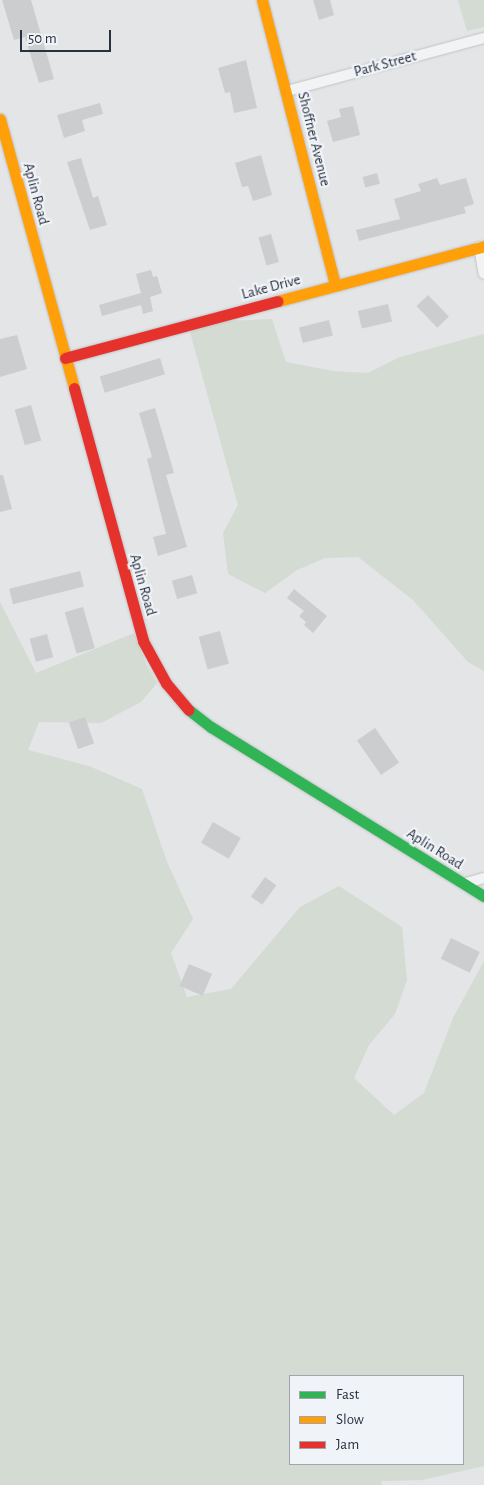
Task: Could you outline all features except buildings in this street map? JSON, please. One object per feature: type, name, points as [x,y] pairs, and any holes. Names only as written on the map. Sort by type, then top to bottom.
[{"type":"street","name":"Shoffner Avenue","points":[[262,0],[287,91],[334,285]]},
{"type":"street","name":"Park Street","points":[[287,91],[484,38]]},
{"type":"street","name":"Aplin Road","points":[[0,120],[143,641],[166,683],[191,712],[210,728],[484,896]]},
{"type":"street","name":"Lake Drive","points":[[65,358],[481,246]]},
{"type":"street","points":[[481,246],[484,274]]},
{"type":"street","points":[[463,884],[484,878]]},
{"type":"shaded area","points":[[458,0],[484,0],[484,27],[467,31]]},
{"type":"shaded area","points":[[272,319],[286,362],[333,371],[368,373],[400,357],[484,334],[484,671],[468,662],[413,600],[358,557],[325,558],[297,570],[265,593],[228,574],[223,533],[238,505],[190,332],[226,321]]},
{"type":"shaded area","points":[[0,602],[36,673],[134,633],[146,664],[157,683],[141,702],[101,723],[39,722],[28,750],[89,766],[142,789],[167,862],[193,919],[171,953],[187,997],[231,989],[300,907],[339,886],[402,927],[407,980],[395,1014],[369,1045],[354,1078],[394,1115],[424,1093],[453,1018],[484,961],[484,1466],[422,1480],[381,1481],[382,1485],[0,1485]]},
{"type":"traffic: fast","points":[[189,710],[211,727],[484,896]]},
{"type":"traffic: slow","points":[[262,0],[335,285]]},
{"type":"traffic: slow","points":[[0,119],[74,388]]},
{"type":"traffic: slow","points":[[278,301],[484,246]]},
{"type":"traffic: jam","points":[[65,358],[278,301]]},
{"type":"traffic: jam","points":[[74,388],[143,641],[166,683],[189,710]]}]
